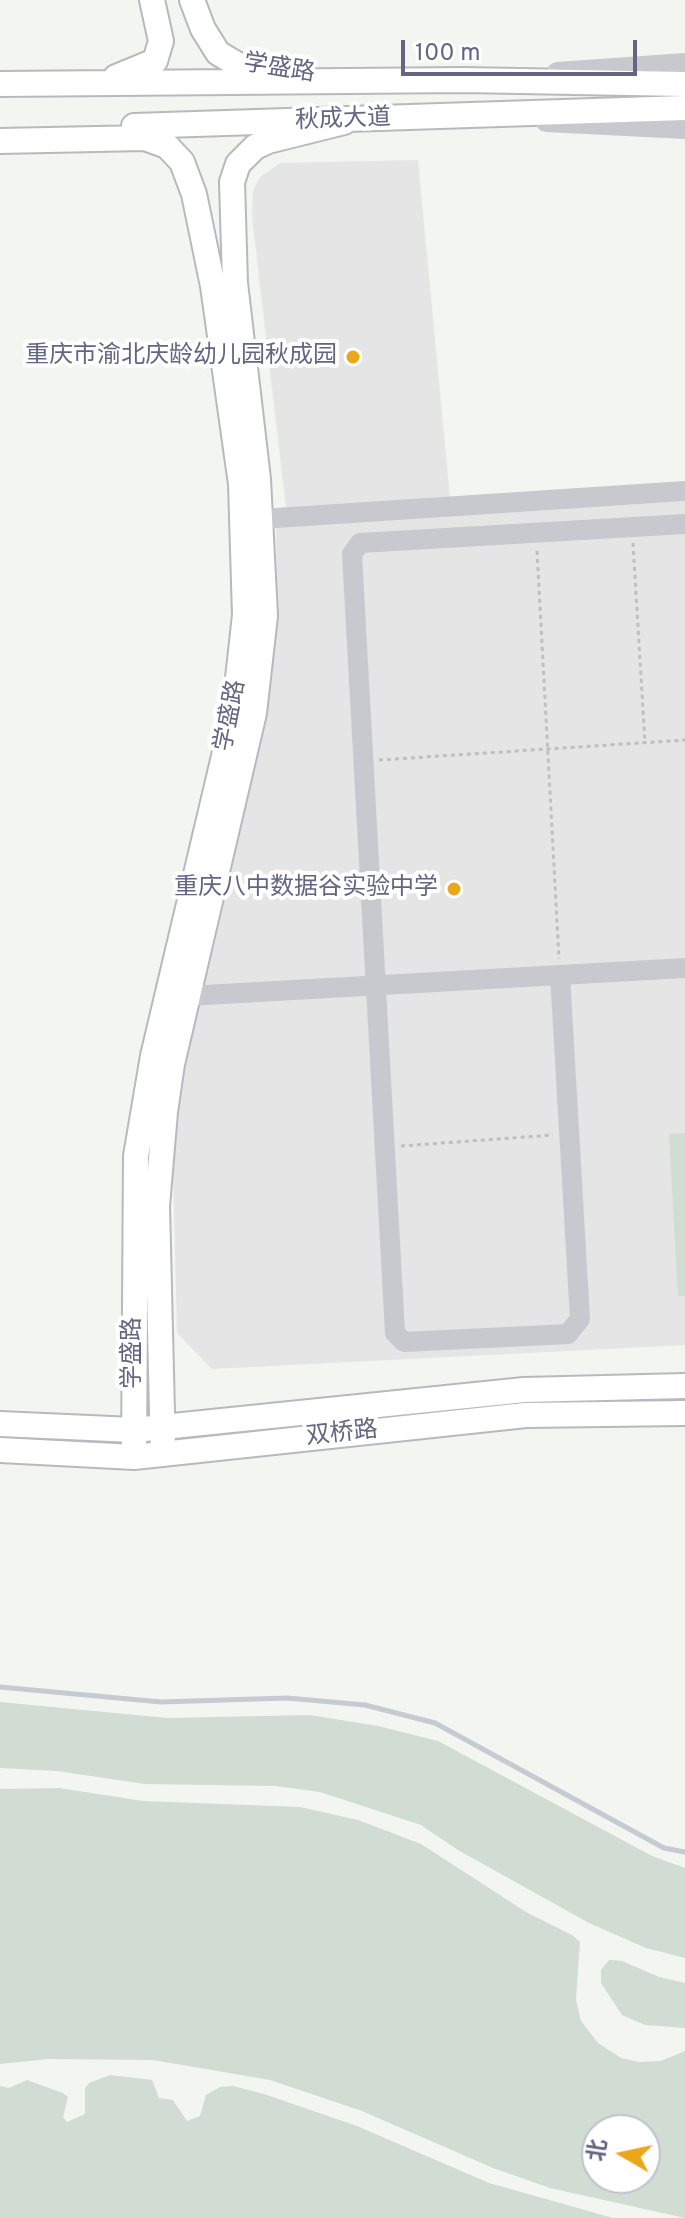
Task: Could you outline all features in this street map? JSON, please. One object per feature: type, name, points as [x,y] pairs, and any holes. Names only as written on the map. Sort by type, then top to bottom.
[{"type":"main road","points":[[92,84],[146,67],[155,61],[161,41],[152,0]]},
{"type":"main road","name":"学盛路","points":[[192,0],[210,42],[227,60],[240,66],[353,81]]},
{"type":"main road","name":"秋成大道","points":[[0,84],[464,80],[685,84]]},
{"type":"main road","name":"秋成大道","points":[[0,129],[344,122],[685,108]]},
{"type":"main road","name":"学盛路","points":[[163,1454],[160,1157],[172,1064],[256,699],[265,616],[261,519],[235,283],[232,182],[238,164],[255,147],[344,122]]},
{"type":"main road","name":"学盛路","points":[[0,141],[145,138],[167,146],[182,162],[194,194],[213,286],[241,484],[245,615],[234,714],[153,1056],[136,1156],[134,1457]]},
{"type":"main road","name":"双桥路","points":[[0,1424],[134,1430],[524,1390],[685,1386]]},
{"type":"main road","name":"双桥路","points":[[0,1450],[134,1457],[526,1415],[685,1413]]},
{"type":"street","points":[[464,80],[685,63]]},
{"type":"street","points":[[474,117],[685,129]]},
{"type":"street","points":[[261,519],[685,491]]},
{"type":"street","points":[[560,975],[580,1319],[568,1334],[404,1342],[395,1333],[352,554],[360,543],[685,524]]},
{"type":"street","points":[[187,996],[685,968]]},
{"type":"path","points":[[633,527],[645,743]]},
{"type":"path","points":[[536,533],[560,975]]},
{"type":"path","points":[[363,761],[685,740]]},
{"type":"path","points":[[385,1147],[569,1134]]},
{"type":"shaded area","name":"重庆市渝北庆龄幼儿园秋成园","points":[[418,160],[450,498],[286,508],[252,217],[253,191],[260,177],[280,163]]},
{"type":"shaded area","name":"重庆八中数据谷实验中学","points":[[685,501],[685,1345],[212,1369],[177,1333],[172,1130],[181,1067],[265,712],[277,601],[276,527]]},
{"type":"shaded area","points":[[685,1133],[685,1296],[678,1296],[669,1134]]},
{"type":"shaded area","points":[[0,1702],[167,1718],[310,1715],[378,1726],[438,1741],[652,1856],[685,1868],[685,1958],[646,1948],[589,1923],[458,1850],[421,1825],[320,1792],[276,1786],[145,1784],[57,1771],[0,1768]]},
{"type":"shaded area","points":[[59,1788],[143,1801],[300,1807],[358,1820],[421,1844],[526,1912],[580,1942],[576,2000],[581,2021],[598,2043],[621,2058],[639,2062],[661,2061],[685,2051],[685,2218],[550,2188],[493,2168],[362,2111],[270,2080],[153,2060],[49,2059],[0,2064],[0,1789]]},
{"type":"shaded area","points":[[609,1960],[622,1961],[659,1977],[685,1983],[685,2028],[645,2025],[622,2015],[601,1983],[601,1970]]},
{"type":"shaded area","points":[[110,2075],[152,2080],[159,2098],[173,2100],[187,2121],[200,2116],[206,2095],[220,2087],[233,2086],[264,2094],[357,2126],[489,2183],[613,2218],[0,2218],[0,2086],[9,2088],[27,2080],[63,2093],[68,2097],[63,2117],[67,2122],[85,2114],[85,2088],[89,2083]]},
{"type":"waterway","points":[[0,1687],[161,1702],[287,1698],[365,1705],[435,1723],[664,1848],[685,1852]]},
{"type":"place","name":"重庆市渝北庆龄幼儿园秋成园","points":[[353,357]]},
{"type":"place","name":"重庆八中数据谷实验中学","points":[[454,889]]}]
